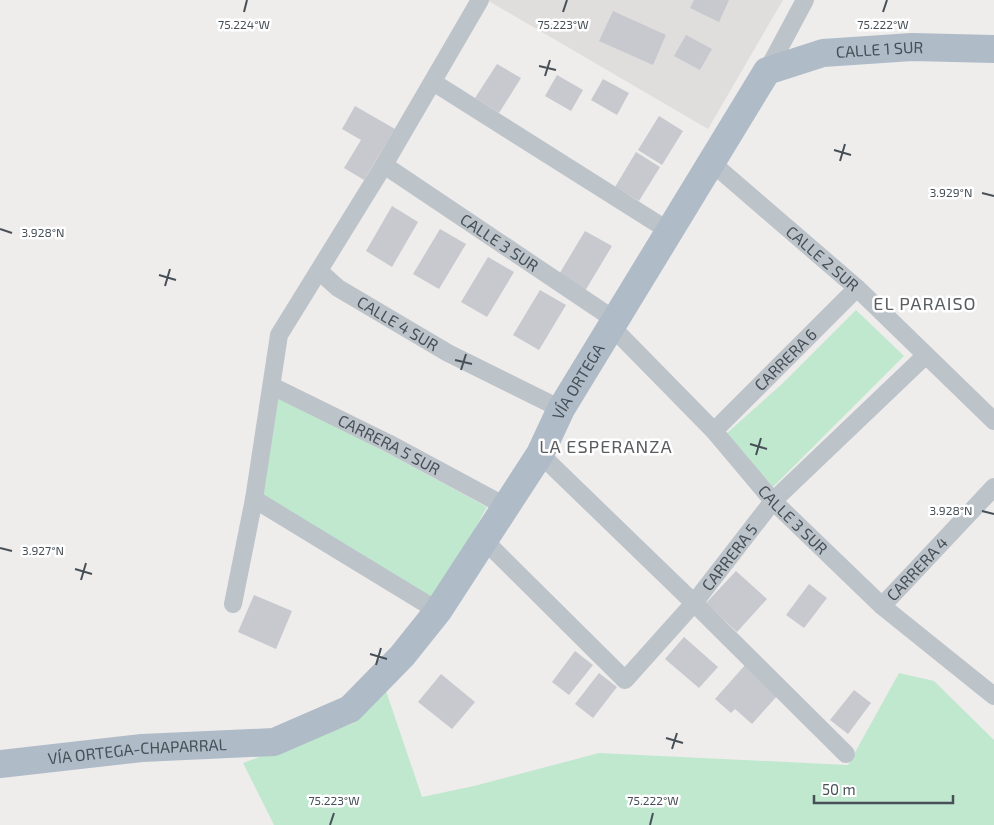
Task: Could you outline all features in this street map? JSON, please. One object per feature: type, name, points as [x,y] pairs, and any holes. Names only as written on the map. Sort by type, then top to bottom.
[{"type":"main road","name":"CALLE 1 SUR","points":[[767,71],[823,53],[912,47],[994,49]]},
{"type":"main road","name":"VÍA ORTEGA","points":[[274,742],[350,709],[402,656],[438,611],[540,454],[561,409],[767,71]]},
{"type":"main road","name":"VÍA ORTEGA-CHAPARRAL","points":[[0,764],[142,748],[274,742]]},
{"type":"street","points":[[767,71],[805,0]]},
{"type":"street","points":[[233,604],[254,499],[279,335],[433,82],[476,1]]},
{"type":"street","points":[[433,82],[669,231]]},
{"type":"street","name":"CALLE 2 SUR","points":[[712,163],[857,288],[994,421]]},
{"type":"street","name":"CALLE 3 SUR","points":[[384,165],[613,323],[714,431],[773,500],[882,606],[994,696]]},
{"type":"street","name":"CALLE 4 SUR","points":[[319,271],[338,288],[448,353],[561,409]]},
{"type":"street","name":"CARRERA 6","points":[[714,431],[857,288]]},
{"type":"street","name":"CARRERA 5","points":[[484,540],[625,680],[694,603],[773,500],[926,356]]},
{"type":"street","name":"CARRERA 5 SUR","points":[[272,386],[388,443],[506,506]]},
{"type":"street","points":[[540,454],[846,754]]},
{"type":"street","name":"CARRERA 4","points":[[882,606],[994,487]]},
{"type":"street","points":[[254,499],[438,611]]},
{"type":"shaded area","points":[[487,0],[783,0],[708,129]]},
{"type":"green space","points":[[856,310],[904,356],[773,487],[727,433],[782,384]]},
{"type":"green space","points":[[276,393],[487,507],[434,602],[260,496]]},
{"type":"green space","points":[[899,673],[934,681],[994,740],[994,825],[274,825],[243,763],[354,723],[385,688],[422,797],[474,786],[599,753],[848,765]]},
{"type":"building","points":[[694,0],[729,0],[719,22],[690,8]]},
{"type":"building","points":[[613,11],[666,35],[653,65],[599,41]]},
{"type":"building","points":[[686,35],[712,49],[700,70],[674,56]]},
{"type":"building","points":[[497,64],[521,78],[499,113],[475,98]]},
{"type":"building","points":[[557,75],[583,90],[571,111],[545,96]]},
{"type":"building","points":[[603,79],[629,93],[617,115],[591,100]]},
{"type":"building","points":[[355,106],[395,129],[364,180],[344,168],[361,140],[342,129]]},
{"type":"building","points":[[659,116],[683,131],[662,165],[638,150]]},
{"type":"building","points":[[636,152],[660,167],[639,201],[615,187]]},
{"type":"building","points":[[392,206],[418,222],[392,267],[366,251]]},
{"type":"building","points":[[440,229],[466,244],[439,289],[413,274]]},
{"type":"building","points":[[585,231],[612,246],[585,291],[558,276]]},
{"type":"building","points":[[488,257],[514,272],[487,317],[461,302]]},
{"type":"building","points":[[540,290],[566,305],[539,350],[513,335]]},
{"type":"building","points":[[736,571],[767,599],[737,632],[706,603]]},
{"type":"building","points":[[809,584],[827,598],[804,628],[786,615]]},
{"type":"building","points":[[254,595],[292,611],[276,649],[238,632]]},
{"type":"building","points":[[684,637],[718,667],[699,688],[665,659]]},
{"type":"building","points":[[575,651],[593,665],[569,695],[552,682]]},
{"type":"building","points":[[746,664],[778,695],[752,724],[735,709],[731,713],[715,699]]},
{"type":"building","points":[[599,673],[617,687],[593,718],[575,704]]},
{"type":"building","points":[[441,674],[475,702],[452,729],[418,702]]},
{"type":"building","points":[[854,690],[871,703],[848,734],[830,720]]},
{"type":"district","name":"EL PARAISO","points":[[925,304]]},
{"type":"district","name":"LA ESPERANZA","points":[[606,447]]}]
